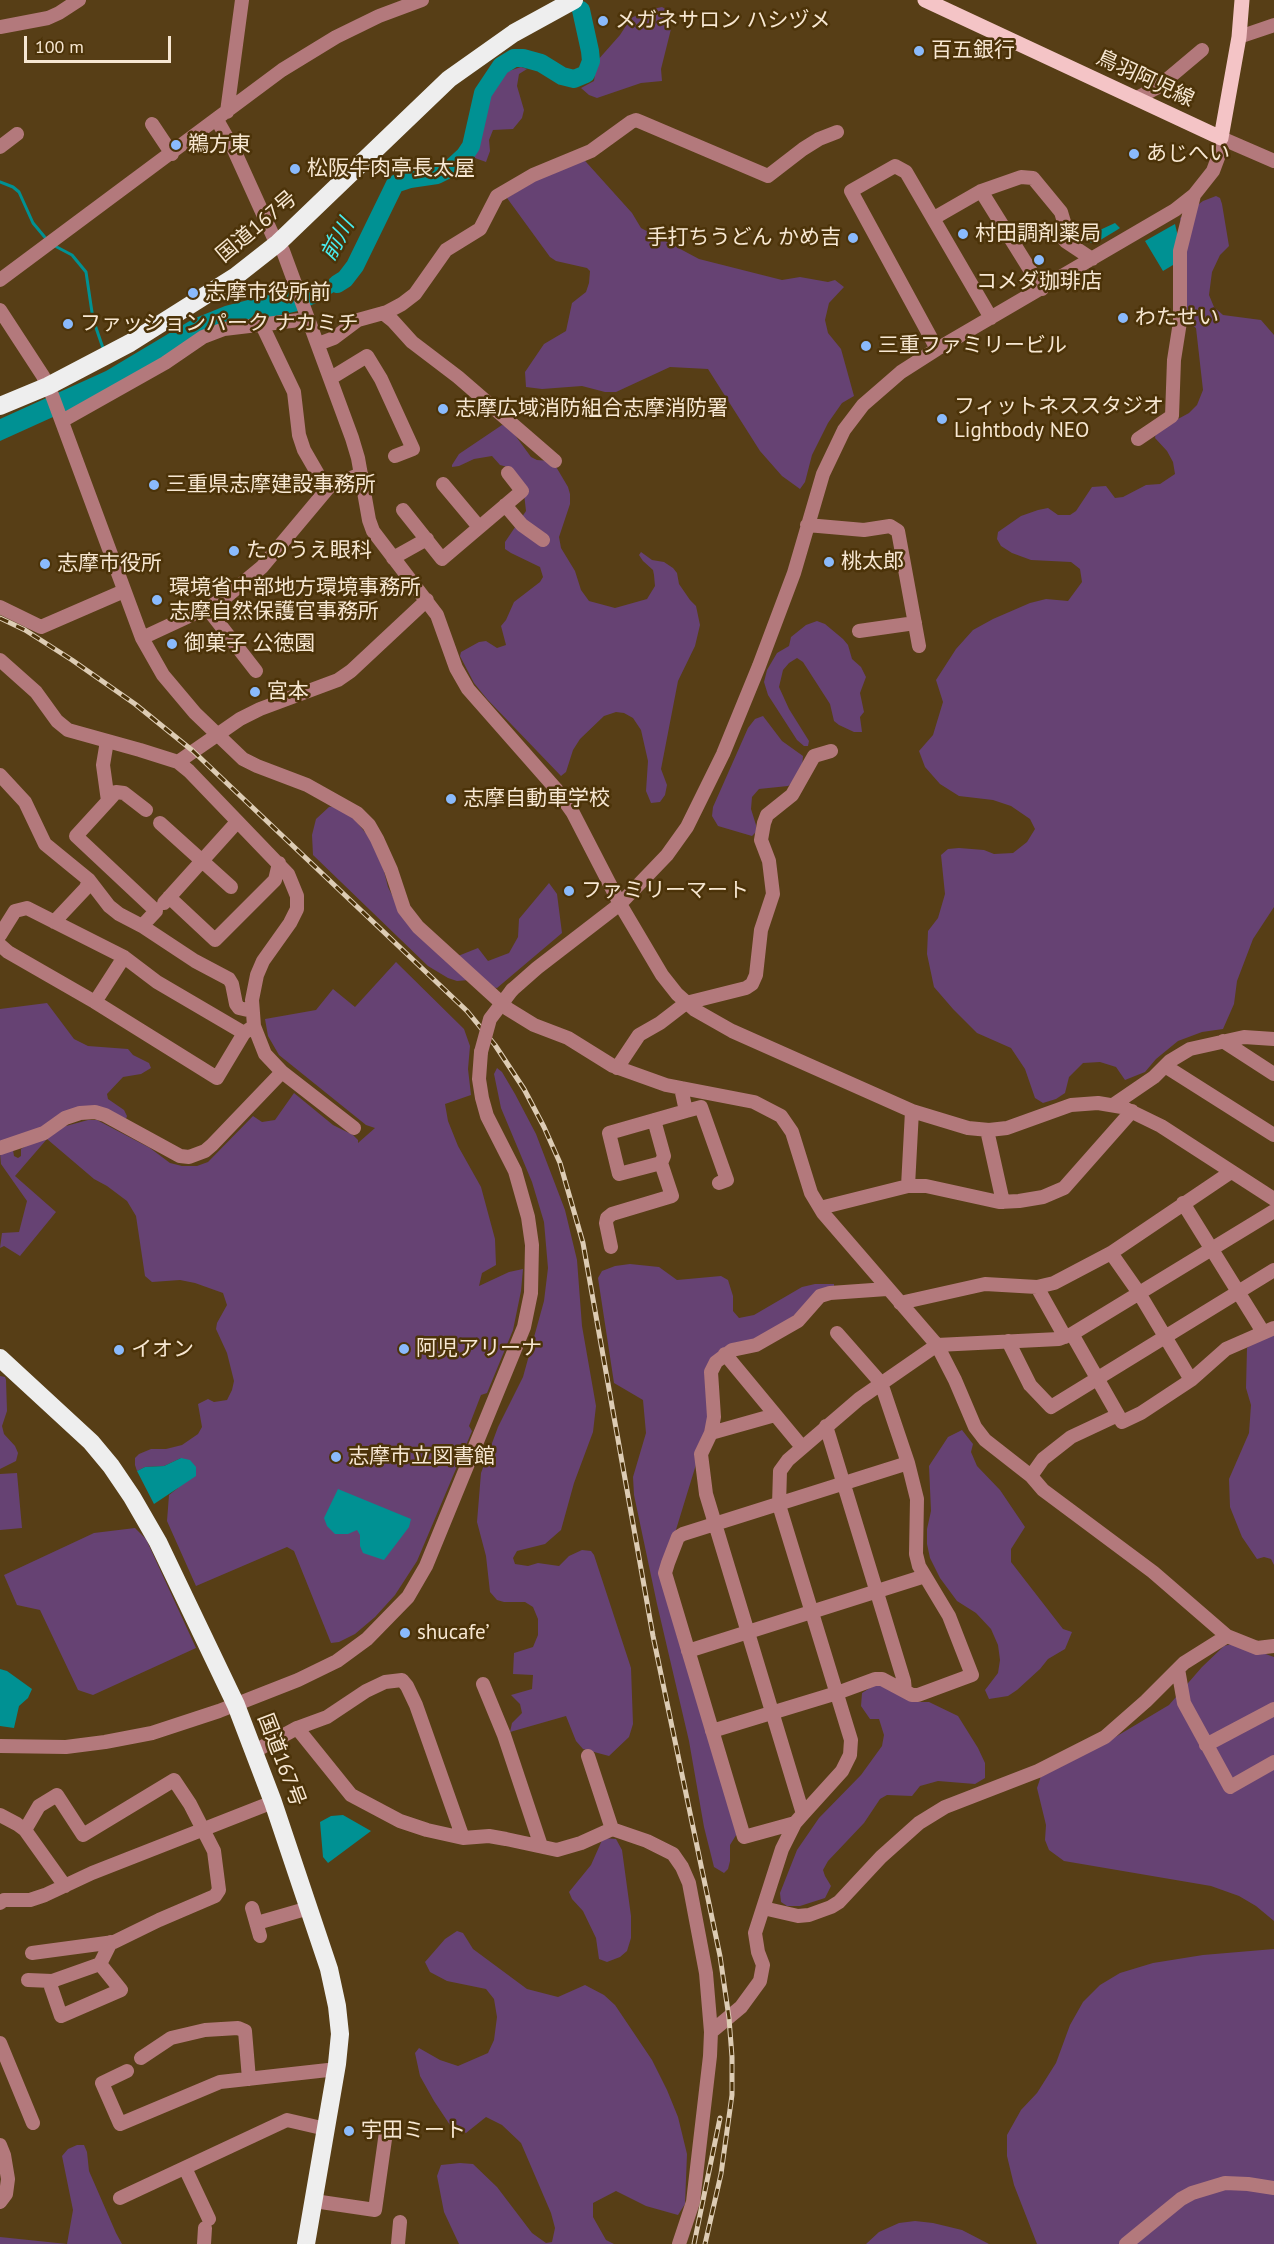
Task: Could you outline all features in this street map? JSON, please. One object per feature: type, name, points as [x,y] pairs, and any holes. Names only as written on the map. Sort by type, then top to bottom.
[{"type":"highway","name":"国道167号","points":[[0,406],[50,390],[174,317],[236,276],[278,243],[449,79],[514,33],[574,0]]},
{"type":"highway","name":"国道167号","points":[[0,1358],[91,1442],[111,1466],[158,1542],[236,1705],[273,1802],[329,1969],[338,2006],[340,2034],[336,2069],[306,2244]]},
{"type":"main road","name":"鳥羽阿児線","points":[[925,0],[1221,138]]},
{"type":"main road","points":[[1221,138],[1239,38],[1242,0]]},
{"type":"street","points":[[0,27],[48,18],[79,0]]},
{"type":"street","points":[[242,0],[222,116],[234,150],[283,250],[331,378],[358,458],[369,520],[377,538],[437,615],[456,668],[468,689],[556,789],[573,813],[620,904],[662,975],[686,1003],[732,1031],[912,1110],[949,1123],[987,1130],[1007,1128],[1071,1105],[1098,1103],[1132,1111],[1161,1126],[1274,1199]]},
{"type":"street","points":[[0,280],[282,70],[336,37],[379,16],[422,0]]},
{"type":"street","points":[[1239,38],[1274,25]]},
{"type":"street","points":[[1137,98],[1158,87],[1202,50]]},
{"type":"street","points":[[318,344],[334,338],[358,320],[383,313],[402,304],[415,294],[446,250],[480,229],[497,196],[533,174],[591,151],[631,122],[636,120],[641,122],[768,177],[803,149],[837,132]]},
{"type":"street","points":[[152,124],[172,154]]},
{"type":"street","points":[[0,147],[17,134]]},
{"type":"street","points":[[0,1746],[66,1747],[105,1742],[152,1733],[236,1705],[298,1680],[337,1661],[367,1639],[408,1597],[430,1555],[524,1327],[531,1293],[533,1259],[531,1230],[514,1171],[487,1116],[479,1079],[481,1052],[490,1019],[512,990],[620,904],[667,855],[687,827],[723,754],[794,573],[823,474],[844,430],[863,405],[880,388],[937,349],[1175,210],[1194,195],[1213,171],[1219,155],[1221,138],[1274,161]]},
{"type":"street","points":[[937,349],[851,191],[896,166],[906,172],[991,318]]},
{"type":"street","points":[[934,218],[981,191],[1021,177],[1033,178],[1060,212],[1065,222],[1065,241],[1092,259]]},
{"type":"street","points":[[981,191],[1042,289]]},
{"type":"street","points":[[1138,439],[1172,416],[1174,360],[1180,322],[1180,251],[1194,195]]},
{"type":"street","points":[[0,310],[50,390],[142,638],[163,675],[195,713],[243,759],[307,785],[357,813],[369,825],[376,839],[391,870],[404,909],[418,927],[508,1009],[534,1025],[568,1038],[617,1068],[666,1085],[754,1102],[781,1116],[792,1132],[811,1193],[820,1208],[937,1345],[985,1440],[1031,1476],[1043,1490],[1153,1572],[1227,1636],[1257,1648],[1274,1646]]},
{"type":"street","points":[[383,313],[412,342],[458,377],[555,461]]},
{"type":"street","points":[[61,419],[165,363],[203,337],[224,329],[307,317]]},
{"type":"street","points":[[262,325],[290,381],[296,403],[299,435],[304,450],[329,487]]},
{"type":"street","points":[[331,378],[367,356],[381,379],[413,449],[395,456]]},
{"type":"street","points":[[403,510],[442,559],[522,490],[508,473]]},
{"type":"street","points":[[142,638],[207,608],[227,596],[262,567],[329,487],[361,474]]},
{"type":"street","points":[[443,484],[479,527]]},
{"type":"street","points":[[505,505],[522,525],[543,540]]},
{"type":"street","points":[[807,525],[864,530],[890,526],[898,531],[919,646]]},
{"type":"street","points":[[393,558],[427,539]]},
{"type":"street","points":[[0,607],[40,627],[124,591]]},
{"type":"street","points":[[178,762],[217,734],[260,709],[338,680],[351,672],[426,600]]},
{"type":"street","points":[[207,608],[256,671]]},
{"type":"street","points":[[859,631],[915,623]]},
{"type":"street","points":[[0,660],[36,692],[63,727],[178,762],[205,786],[237,822],[279,863],[293,882],[297,896],[297,909],[290,924],[263,961],[253,990],[249,1030],[217,1078],[95,1002],[2,950]]},
{"type":"street","points":[[107,741],[103,765],[108,801]]},
{"type":"street","points":[[617,1068],[639,1035],[660,1023],[686,1003],[746,988],[752,984],[756,975],[761,930],[773,894],[769,861],[761,840],[767,815],[792,795],[814,756],[831,751]]},
{"type":"street","points":[[2,780],[25,802],[45,844],[89,880],[109,906],[195,961],[229,979],[237,1006],[252,1011]]},
{"type":"street","points":[[146,810],[124,793],[116,792],[76,836],[156,911]]},
{"type":"street","points":[[160,822],[231,887]]},
{"type":"street","points":[[142,926],[237,822]]},
{"type":"street","points":[[169,897],[215,940],[275,880],[279,863]]},
{"type":"street","points":[[54,922],[86,888],[89,880]]},
{"type":"street","points":[[0,935],[15,911],[27,908],[124,957],[157,982],[249,1030],[265,1054],[282,1072],[354,1128]]},
{"type":"street","points":[[95,1002],[124,957]]},
{"type":"street","points":[[1113,1106],[1190,1049],[1244,1037],[1274,1039]]},
{"type":"street","points":[[1223,1041],[1274,1074]]},
{"type":"street","points":[[1165,1066],[1274,1135]]},
{"type":"street","points":[[0,1148],[44,1133],[65,1118],[80,1113],[95,1112],[105,1115],[180,1156],[189,1157],[199,1154],[212,1144],[282,1072]]},
{"type":"street","points":[[681,1088],[686,1111]]},
{"type":"street","points":[[661,1162],[619,1174],[609,1133],[701,1107],[727,1180],[719,1183]]},
{"type":"street","points":[[908,1186],[912,1110]]},
{"type":"street","points":[[820,1208],[908,1186],[927,1186],[1003,1202],[1043,1197],[1065,1188],[1132,1111]]},
{"type":"street","points":[[611,1247],[607,1218],[612,1214],[672,1196],[661,1162],[664,1156],[654,1120]]},
{"type":"street","points":[[987,1130],[1003,1202]]},
{"type":"street","points":[[900,1303],[986,1284],[1037,1287],[1054,1283],[1111,1253],[1231,1172]]},
{"type":"street","points":[[1037,1287],[1098,1379],[1122,1422],[1141,1413],[1191,1380],[1226,1349],[1268,1330],[1240,1292],[1183,1203]]},
{"type":"street","points":[[711,2032],[741,2007],[760,1981],[763,1965],[755,1933],[782,1848],[799,1819],[836,1780],[850,1755],[851,1740],[779,1505],[780,1471],[788,1460],[859,1399],[937,1345],[1068,1336],[1274,1211]]},
{"type":"street","points":[[1111,1253],[1139,1293],[1191,1380]]},
{"type":"street","points":[[1008,1341],[1030,1385],[1051,1407],[1274,1270]]},
{"type":"street","points":[[799,1819],[772,1712],[706,1494],[701,1454],[711,1433],[714,1417],[711,1372],[716,1362],[725,1354],[732,1350],[756,1345],[798,1321],[820,1296],[830,1293],[888,1289]]},
{"type":"street","points":[[712,1731],[875,1679],[882,1679],[912,1695],[918,1695],[972,1675],[949,1616],[925,1576],[916,1554],[917,1499],[881,1383],[837,1333]]},
{"type":"street","points":[[725,1354],[802,1448]]},
{"type":"street","points":[[711,1433],[775,1415]]},
{"type":"street","points":[[1031,1476],[1043,1459],[1071,1437],[1118,1415]]},
{"type":"street","points":[[826,1426],[845,1483],[904,1681],[905,1691]]},
{"type":"street","points":[[799,1819],[744,1837],[665,1573],[678,1537],[908,1464]]},
{"type":"street","points":[[688,1651],[925,1576]]},
{"type":"street","points":[[764,1908],[798,1916],[809,1915],[831,1907],[839,1902],[881,1857],[919,1823],[945,1807],[1038,1771],[1104,1737],[1146,1701],[1184,1663],[1227,1636]]},
{"type":"street","points":[[1178,1669],[1184,1703],[1230,1787],[1274,1762]]},
{"type":"street","points":[[255,1750],[297,1728],[327,1717],[366,1691],[385,1682],[402,1680],[416,1705],[463,1838]]},
{"type":"street","points":[[483,1684],[504,1735],[541,1846]]},
{"type":"street","points":[[1206,1745],[1274,1709]]},
{"type":"street","points":[[297,1728],[351,1795],[400,1821],[463,1838],[489,1836],[557,1850],[612,1829],[673,1854],[689,1883],[706,1973],[711,2032],[693,2202],[680,2244]]},
{"type":"street","points":[[588,1756],[612,1829]]},
{"type":"street","points":[[25,1830],[39,1806],[57,1795],[83,1835],[174,1780],[190,1804],[216,1859],[219,1890],[218,1894],[111,1942],[32,1953]]},
{"type":"street","points":[[1,1900],[30,1900],[92,1872],[273,1802]]},
{"type":"street","points":[[0,1815],[25,1830],[65,1886]]},
{"type":"street","points":[[252,1908],[258,1930],[309,1908]]},
{"type":"street","points":[[28,1980],[52,1981],[100,1964],[111,1942]]},
{"type":"street","points":[[52,1981],[51,1987],[61,2016],[120,1990],[100,1964]]},
{"type":"street","points":[[141,2058],[171,2038],[205,2030],[238,2028],[245,2031],[249,2079]]},
{"type":"street","points":[[0,2043],[33,2123]]},
{"type":"street","points":[[127,2071],[102,2083],[120,2124],[220,2082],[336,2069]]},
{"type":"street","points":[[120,2198],[287,2121],[326,2129]]},
{"type":"street","points":[[314,2202],[375,2210],[387,2125]]},
{"type":"street","points":[[0,2145],[8,2179],[6,2194],[0,2202]]},
{"type":"street","points":[[185,2168],[207,2223],[204,2244]]},
{"type":"street","points":[[1126,2244],[1181,2199],[1192,2193],[1226,2183],[1274,2188]]},
{"type":"street","points":[[399,2244],[400,2222]]},
{"type":"shaded area","points":[[662,7],[669,11],[671,29],[661,69],[662,81],[641,83],[597,98],[581,88],[594,81],[597,61],[620,35],[631,18],[648,10]]},
{"type":"shaded area","points":[[521,67],[527,69],[519,74],[517,86],[524,110],[522,118],[513,129],[493,130],[486,162],[475,158],[473,153],[479,140],[490,91],[506,72]]},
{"type":"shaded area","points":[[578,153],[632,213],[641,228],[699,259],[782,280],[800,277],[828,282],[835,280],[844,287],[829,303],[825,320],[828,333],[841,349],[854,396],[842,403],[828,423],[812,455],[805,482],[800,489],[782,476],[760,451],[708,369],[670,367],[616,392],[605,392],[582,386],[542,389],[526,387],[525,372],[544,344],[566,331],[572,303],[586,292],[590,271],[587,268],[556,261],[550,257],[507,198]]},
{"type":"shaded area","points":[[1216,196],[1220,198],[1222,204],[1229,246],[1220,255],[1212,272],[1209,295],[1214,307],[1223,315],[1261,320],[1274,335],[1274,907],[1253,939],[1237,981],[1234,1004],[1223,1029],[1202,1032],[1178,1041],[1156,1059],[1145,1072],[1125,1080],[1116,1067],[1100,1062],[1083,1063],[1069,1077],[1065,1093],[1043,1103],[1035,1098],[1025,1069],[1011,1048],[977,1033],[934,987],[927,954],[928,931],[938,918],[945,894],[941,855],[948,849],[959,848],[984,850],[994,854],[1013,853],[1027,842],[1035,829],[1030,819],[1011,806],[993,800],[959,796],[940,784],[925,767],[919,751],[933,735],[943,702],[936,680],[956,649],[973,630],[1030,603],[1046,599],[1068,601],[1082,582],[1080,569],[1071,562],[1031,560],[1012,553],[1001,546],[997,539],[998,532],[1021,516],[1038,510],[1048,508],[1058,515],[1070,515],[1076,511],[1092,487],[1106,486],[1115,498],[1123,497],[1146,485],[1160,484],[1175,474],[1173,462],[1167,451],[1155,438],[1156,431],[1189,413],[1197,405],[1203,390],[1196,328],[1189,323],[1183,312],[1183,230],[1180,218],[1203,201]]},
{"type":"shaded area","points":[[502,425],[512,431],[531,457],[550,461],[555,465],[568,487],[570,504],[559,537],[561,548],[575,571],[581,590],[589,601],[615,608],[647,599],[655,586],[654,575],[653,570],[639,555],[641,552],[652,560],[664,562],[673,568],[677,573],[679,584],[696,606],[700,625],[695,646],[678,681],[661,769],[667,785],[665,795],[660,802],[651,803],[646,791],[648,761],[641,730],[633,718],[616,712],[604,716],[580,739],[573,750],[566,772],[561,776],[487,699],[474,683],[460,656],[461,652],[479,642],[486,641],[497,648],[506,645],[501,626],[514,602],[540,582],[543,577],[540,567],[505,549],[505,542],[526,511],[523,485],[511,468],[500,465],[492,456],[474,459],[452,467],[459,454]]},
{"type":"shaded area","points":[[817,621],[825,624],[843,639],[848,645],[852,659],[861,667],[866,677],[860,693],[864,712],[860,717],[862,732],[854,732],[834,721],[830,704],[803,662],[797,658],[783,670],[779,687],[789,709],[809,741],[808,746],[804,746],[797,740],[768,695],[764,682],[767,670],[777,653],[789,646],[791,637],[806,625]]},
{"type":"shaded area","points":[[763,716],[782,741],[803,756],[802,768],[796,780],[788,786],[759,789],[752,797],[751,809],[756,832],[752,836],[718,826],[712,816],[713,807],[748,728],[755,719]]},
{"type":"shaded area","points":[[334,806],[351,815],[373,842],[380,855],[388,887],[398,907],[458,956],[478,948],[488,961],[509,953],[518,937],[519,919],[549,883],[557,894],[562,933],[497,988],[491,987],[482,979],[457,981],[448,978],[428,966],[313,855],[312,835],[316,819],[329,807]]},
{"type":"shaded area","points":[[396,962],[464,1029],[470,1046],[468,1069],[471,1095],[445,1104],[448,1121],[458,1146],[481,1187],[495,1239],[496,1265],[482,1273],[479,1286],[509,1272],[523,1269],[521,1291],[513,1330],[487,1393],[481,1395],[469,1426],[472,1431],[417,1561],[395,1595],[375,1617],[355,1634],[339,1642],[331,1643],[294,1551],[287,1547],[196,1586],[167,1521],[169,1495],[178,1488],[181,1458],[164,1466],[145,1467],[137,1471],[135,1465],[135,1458],[139,1454],[151,1449],[166,1449],[182,1445],[198,1434],[202,1427],[198,1404],[208,1399],[214,1402],[227,1400],[234,1381],[227,1353],[216,1329],[227,1305],[223,1293],[180,1280],[152,1282],[145,1276],[136,1216],[127,1201],[94,1179],[47,1139],[15,1176],[56,1212],[20,1256],[4,1246],[0,1248],[2,1233],[19,1232],[27,1201],[1,1164],[0,1153],[13,1150],[14,1156],[18,1158],[21,1156],[21,1149],[55,1129],[88,1120],[97,1120],[150,1148],[170,1163],[197,1166],[208,1162],[253,1116],[262,1122],[275,1120],[294,1093],[333,1125],[353,1135],[358,1143],[375,1128],[366,1125],[279,1055],[268,1036],[265,1019],[316,1010],[333,989],[355,1007]]},
{"type":"shaded area","points":[[47,1003],[74,1039],[88,1046],[128,1049],[133,1055],[149,1063],[151,1068],[141,1074],[123,1077],[107,1094],[108,1099],[124,1110],[126,1119],[100,1110],[0,1143],[0,1009]]},
{"type":"shaded area","points":[[497,1068],[502,1072],[515,1094],[536,1134],[565,1210],[577,1260],[582,1326],[596,1406],[593,1432],[574,1483],[561,1530],[545,1544],[517,1551],[513,1558],[515,1564],[528,1566],[538,1563],[559,1566],[569,1556],[582,1550],[591,1551],[594,1555],[631,1668],[633,1724],[629,1737],[609,1756],[583,1749],[576,1741],[566,1716],[510,1732],[512,1723],[522,1713],[520,1704],[511,1695],[532,1689],[533,1675],[513,1674],[514,1653],[533,1647],[538,1635],[538,1619],[533,1607],[525,1602],[497,1600],[490,1592],[486,1556],[477,1522],[481,1473],[498,1427],[523,1377],[544,1301],[548,1268],[544,1222],[532,1182],[501,1108],[494,1074]]},
{"type":"shaded area","points":[[630,1264],[659,1267],[677,1280],[721,1276],[728,1280],[733,1296],[733,1311],[739,1318],[754,1315],[802,1287],[834,1284],[766,1336],[714,1360],[710,1419],[667,1559],[738,1832],[730,1845],[730,1861],[724,1873],[714,1867],[704,1827],[689,1741],[634,1495],[633,1477],[646,1433],[643,1400],[614,1383],[598,1278],[602,1271]]},
{"type":"shaded area","points":[[1274,1334],[1274,1565],[1271,1559],[1264,1557],[1257,1559],[1242,1537],[1230,1507],[1229,1479],[1249,1433],[1251,1405],[1246,1388],[1247,1348],[1256,1340]]},
{"type":"shaded area","points":[[0,1376],[5,1377],[6,1380],[7,1411],[2,1426],[4,1434],[18,1453],[16,1461],[0,1469]]},
{"type":"shaded area","points":[[962,1430],[973,1444],[971,1452],[977,1466],[1000,1490],[1025,1527],[1011,1549],[1011,1562],[1063,1629],[1072,1632],[1065,1649],[1048,1659],[1017,1690],[1008,1696],[989,1699],[985,1690],[998,1673],[1000,1660],[998,1645],[991,1629],[976,1613],[957,1601],[940,1578],[930,1558],[927,1544],[927,1529],[931,1511],[929,1466],[948,1437]]},
{"type":"shaded area","points":[[17,1473],[22,1528],[0,1530],[0,1474]]},
{"type":"shaded area","points":[[135,1528],[146,1539],[196,1648],[93,1695],[78,1690],[40,1610],[17,1605],[4,1575],[94,1533]]},
{"type":"shaded area","points":[[1235,1643],[1274,1657],[1274,1921],[1239,1896],[1211,1886],[1064,1861],[1049,1850],[1045,1840],[1046,1825],[1037,1788],[1042,1773],[1117,1736],[1169,1705],[1224,1646]]},
{"type":"shaded area","points":[[882,1683],[914,1702],[929,1702],[958,1716],[985,1763],[985,1778],[975,1784],[938,1781],[920,1786],[912,1796],[887,1795],[880,1799],[864,1823],[828,1861],[823,1870],[831,1886],[825,1898],[800,1906],[787,1906],[781,1902],[780,1893],[797,1850],[819,1818],[861,1775],[882,1746],[884,1735],[879,1719],[870,1719],[861,1706],[862,1693]]},
{"type":"shaded area","points":[[603,1838],[616,1839],[622,1850],[631,1916],[631,1938],[627,1951],[620,1957],[607,1962],[599,1959],[596,1938],[583,1911],[569,1892],[591,1865]]},
{"type":"shaded area","points":[[457,1931],[463,1933],[473,1949],[527,1989],[558,1997],[585,1985],[604,1995],[615,2005],[652,2060],[678,2117],[687,2154],[685,2204],[678,2215],[646,2206],[616,2191],[593,2203],[593,2217],[606,2240],[614,2244],[459,2244],[444,2212],[437,2176],[441,2165],[473,2164],[497,2187],[532,2233],[546,2243],[552,2242],[555,2228],[551,2213],[521,2143],[502,2125],[486,2117],[466,2133],[450,2125],[420,2076],[415,2053],[419,2048],[440,2060],[458,2066],[488,2053],[494,2040],[497,2017],[494,1999],[486,1989],[447,1981],[430,1972],[425,1962],[445,1939]]},
{"type":"shaded area","points":[[1274,1949],[1274,2244],[1037,2244],[1014,2185],[1007,2156],[1007,2135],[1021,2110],[1037,2093],[1056,2063],[1070,2025],[1083,2002],[1100,1985],[1120,1973],[1153,1963],[1203,1955]]},
{"type":"shaded area","points":[[84,2145],[89,2171],[122,2244],[67,2244],[73,2210],[62,2156],[68,2149]]},
{"type":"shaded area","points":[[915,2221],[962,2230],[989,2244],[866,2244],[879,2232],[899,2223]]},
{"type":"shaded area","points":[[0,2237],[67,2244],[0,2244]]},
{"type":"water","points":[[1115,223],[1120,228],[1097,242],[1092,243],[1086,240],[1089,235]]},
{"type":"water","points":[[1175,224],[1178,237],[1173,265],[1163,271],[1145,241]]},
{"type":"water","points":[[352,264],[358,270],[347,284],[316,303],[298,311],[211,330],[84,403],[0,441],[0,419],[106,371],[193,319],[225,306],[290,289],[306,292],[319,290],[340,276]]},
{"type":"water","points":[[181,1458],[190,1460],[196,1467],[196,1476],[154,1504],[137,1471],[145,1467],[164,1466]]},
{"type":"water","points":[[338,1489],[411,1519],[409,1527],[384,1560],[363,1553],[357,1530],[348,1534],[335,1534],[327,1526],[324,1518]]},
{"type":"water","points":[[0,1669],[7,1671],[32,1689],[28,1698],[19,1706],[14,1728],[0,1726]]},
{"type":"water","points":[[343,1815],[371,1831],[328,1863],[323,1857],[320,1822],[331,1816]]},
{"type":"waterway","name":"前川","points":[[337,284],[345,279],[355,266],[395,184],[437,175],[451,168],[465,155],[471,146],[483,93],[501,66],[514,58],[523,58],[541,63],[562,76],[574,79],[586,74],[591,61],[581,10]]},
{"type":"waterway","points":[[0,182],[19,192],[33,223],[48,241]]},
{"type":"waterway","points":[[53,245],[72,255],[86,272],[93,319],[104,351]]},
{"type":"railway","points":[[0,618],[25,630],[72,660],[135,704],[193,751],[467,1011],[495,1045],[524,1089],[560,1163],[583,1243],[653,1636],[720,1956],[729,2018],[732,2095],[721,2174],[705,2244]]},
{"type":"railway","points":[[694,2244],[720,2118]]},
{"type":"place","name":"メガネサロン ハシヅメ","points":[[603,21]]},
{"type":"place","name":"百五銀行","points":[[919,51]]},
{"type":"place","name":"鵜方東","points":[[176,145]]},
{"type":"place","name":"あじへい","points":[[1134,154]]},
{"type":"place","name":"松阪牛肉亭長太屋","points":[[295,169]]},
{"type":"place","name":"村田調剤薬局","points":[[963,234]]},
{"type":"place","name":"手打ちうどん かめ吉","points":[[853,238]]},
{"type":"place","name":"コメダ珈琲店","points":[[1039,260]]},
{"type":"place","name":"志摩市役所前","points":[[193,293]]},
{"type":"place","name":"わたせい","points":[[1123,318]]},
{"type":"place","name":"ファッションパーク ナカミチ","points":[[68,324]]},
{"type":"place","name":"三重ファミリービル","points":[[866,346]]},
{"type":"place","name":"志摩広域消防組合志摩消防署","points":[[443,409]]},
{"type":"place","name":"フィットネススタジオ Lightbody NEO","points":[[942,419]]},
{"type":"place","name":"三重県志摩建設事務所","points":[[154,485]]},
{"type":"place","name":"たのうえ眼科","points":[[234,551]]},
{"type":"place","name":"桃太郎","points":[[829,562]]},
{"type":"place","name":"志摩市役所","points":[[45,564]]},
{"type":"place","name":"環境省中部地方環境事務所 志摩自然保護官事務所","points":[[157,600]]},
{"type":"place","name":"御菓子 公徳園","points":[[172,644]]},
{"type":"place","name":"宮本","points":[[255,692]]},
{"type":"place","name":"志摩自動車学校","points":[[451,799]]},
{"type":"place","name":"ファミリーマート","points":[[569,891]]},
{"type":"place","name":"阿児アリーナ","points":[[404,1349]]},
{"type":"place","name":"イオン","points":[[119,1350]]},
{"type":"place","name":"志摩市立図書館","points":[[336,1457]]},
{"type":"place","name":"shucafe’","points":[[405,1633]]},
{"type":"place","name":"宇田ミート","points":[[349,2131]]}]
